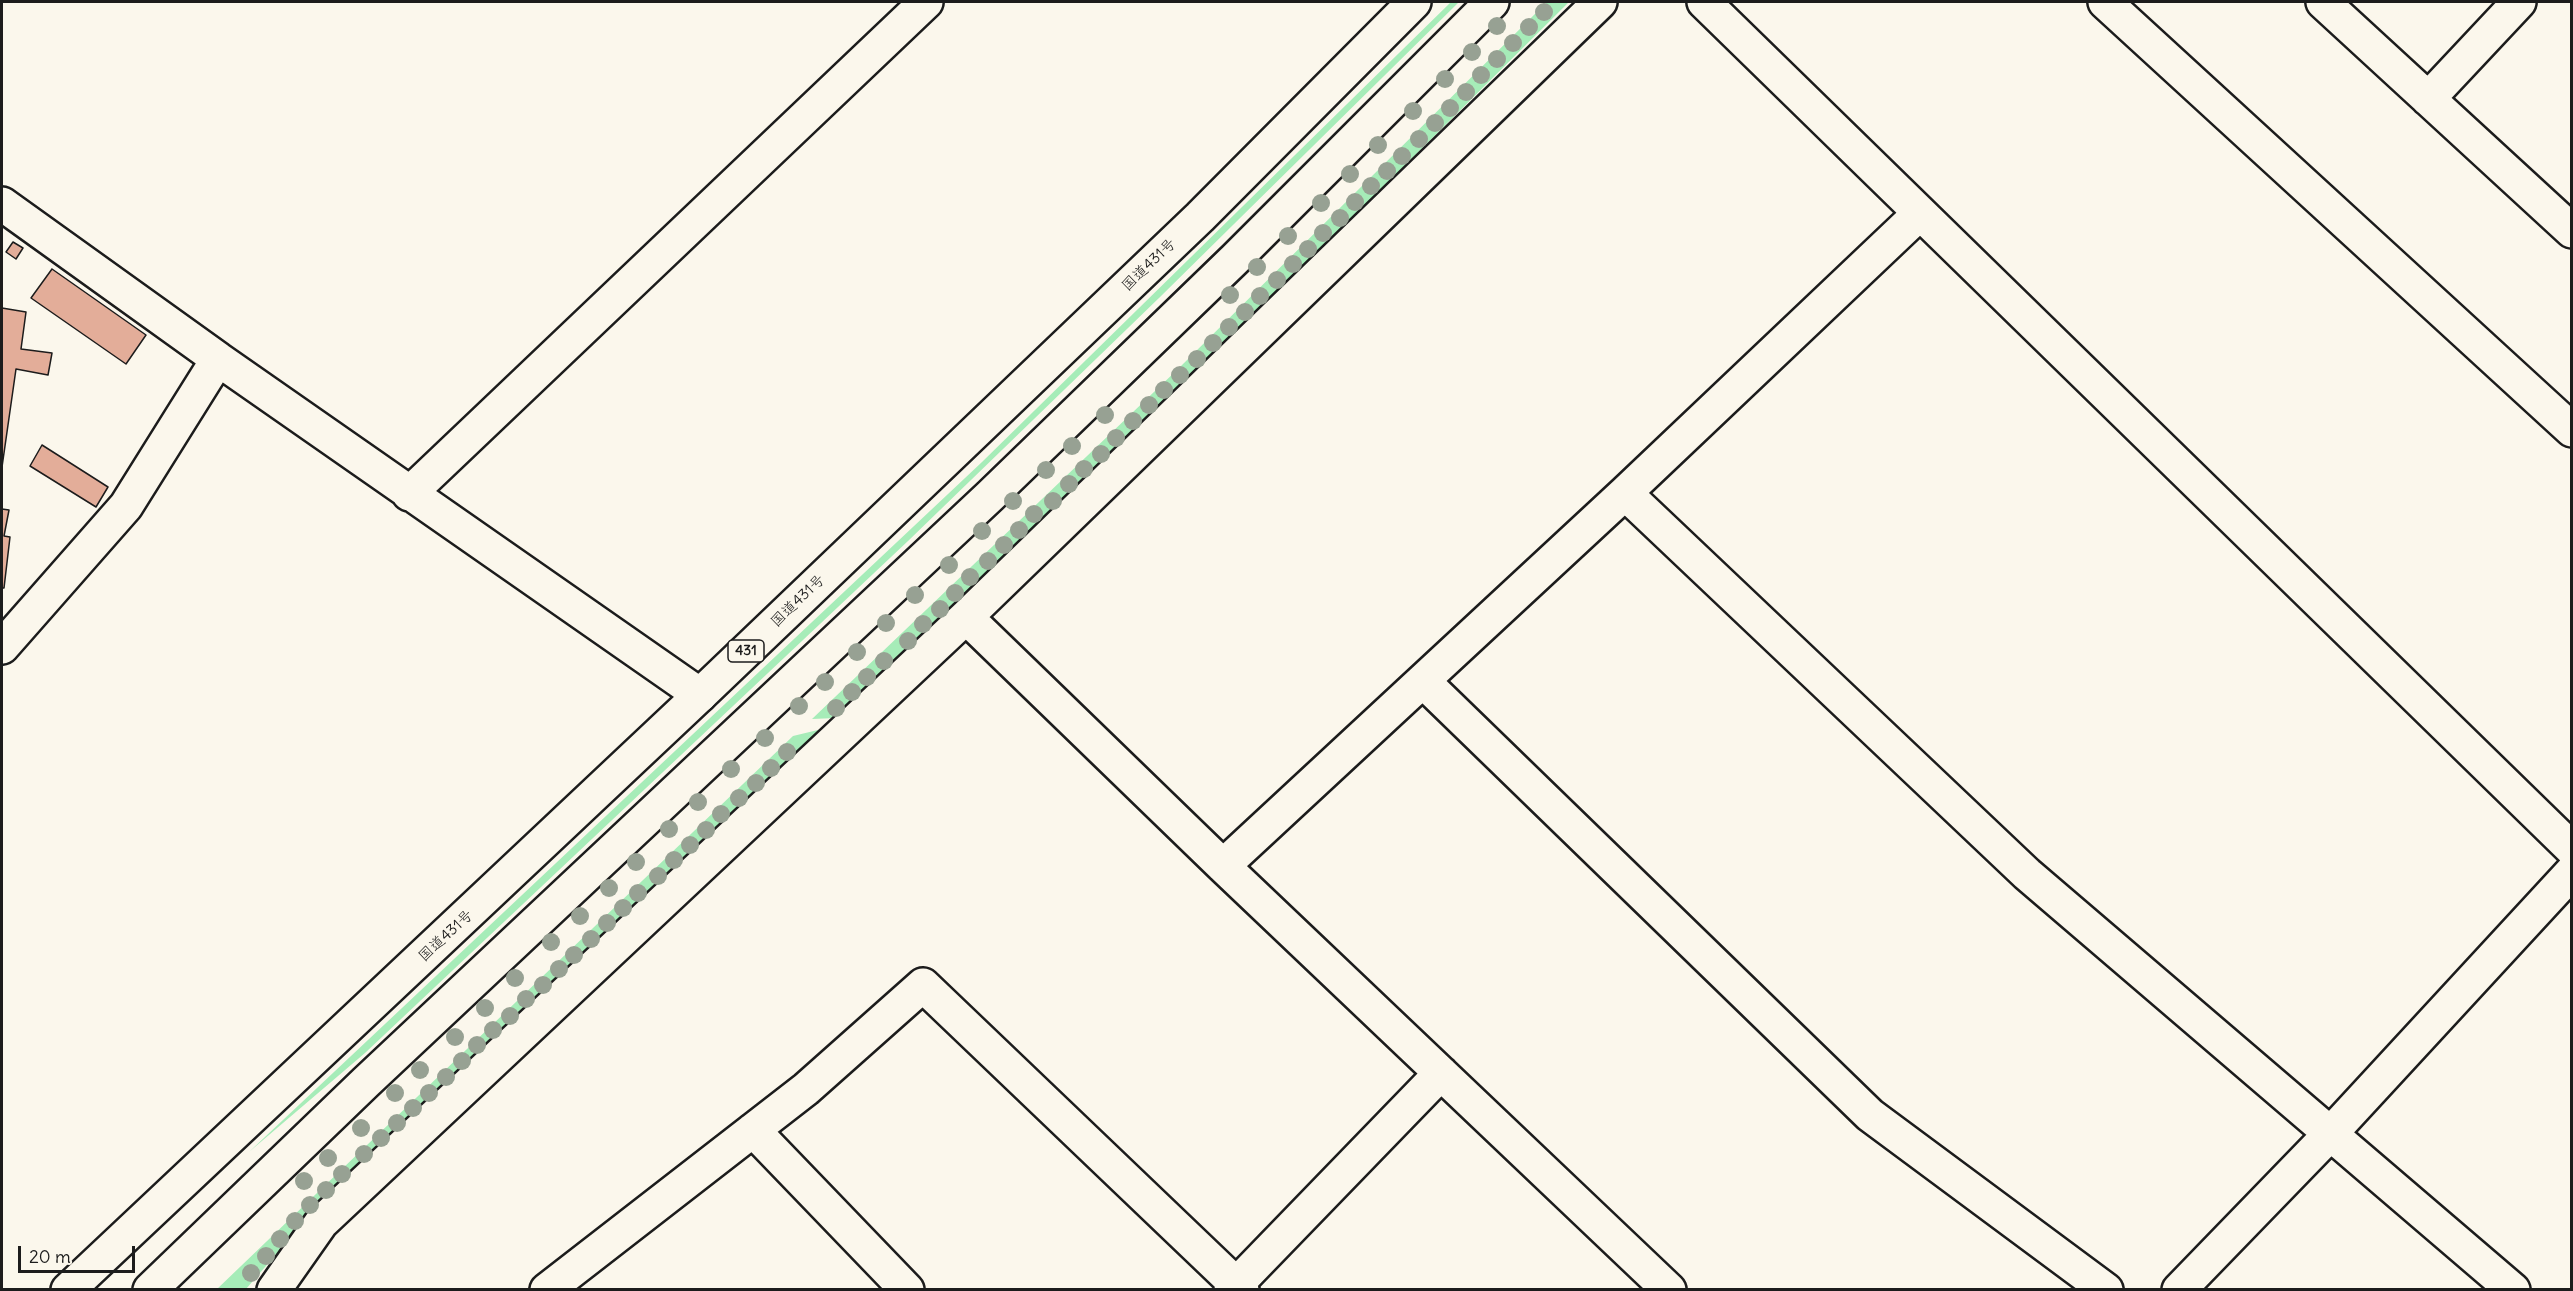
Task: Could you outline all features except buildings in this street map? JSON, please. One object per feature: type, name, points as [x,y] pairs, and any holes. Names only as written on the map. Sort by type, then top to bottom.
[{"type":"main road","points":[[409,494],[926,2]]},
{"type":"main road","name":"国道431号","points":[[69,1290],[700,695],[1200,217],[1414,2]]},
{"type":"main road","points":[[150,1290],[366,1082],[745,729],[998,487],[1235,259],[1492,2]]},
{"type":"main road","points":[[274,1290],[321,1223],[966,616],[1600,2]]},
{"type":"main road","points":[[1704,2],[2571,849]]},
{"type":"main road","points":[[2105,2],[2571,430]]},
{"type":"main road","points":[[2323,2],[2571,231]]},
{"type":"main road","points":[[2428,99],[2519,2]]},
{"type":"main road","points":[[2,204],[409,494],[700,695]]},
{"type":"main road","points":[[1223,866],[1625,493],[1919,214]]},
{"type":"main road","points":[[2,647],[126,506],[218,359]]},
{"type":"main road","points":[[1625,493],[2027,874],[2332,1132],[2513,1290]]},
{"type":"main road","points":[[966,616],[1223,866],[1669,1290]]},
{"type":"main road","points":[[1423,681],[1870,1115],[2106,1290]]},
{"type":"main road","points":[[2179,1290],[2332,1132],[2571,872]]},
{"type":"main road","points":[[550,1289],[806,1089],[922,985],[1236,1288],[1441,1073]]},
{"type":"main road","points":[[753,1130],[907,1290]]},
{"type":"green space","points":[[1451,2],[1459,2],[1159,298],[908,541],[365,1053],[249,1152],[982,462]]},
{"type":"green space","points":[[1547,2],[1569,2],[1190,379],[925,634],[836,718],[812,719],[1178,369]]},
{"type":"green space","points":[[822,729],[329,1193],[246,1289],[216,1290],[793,736]]}]
